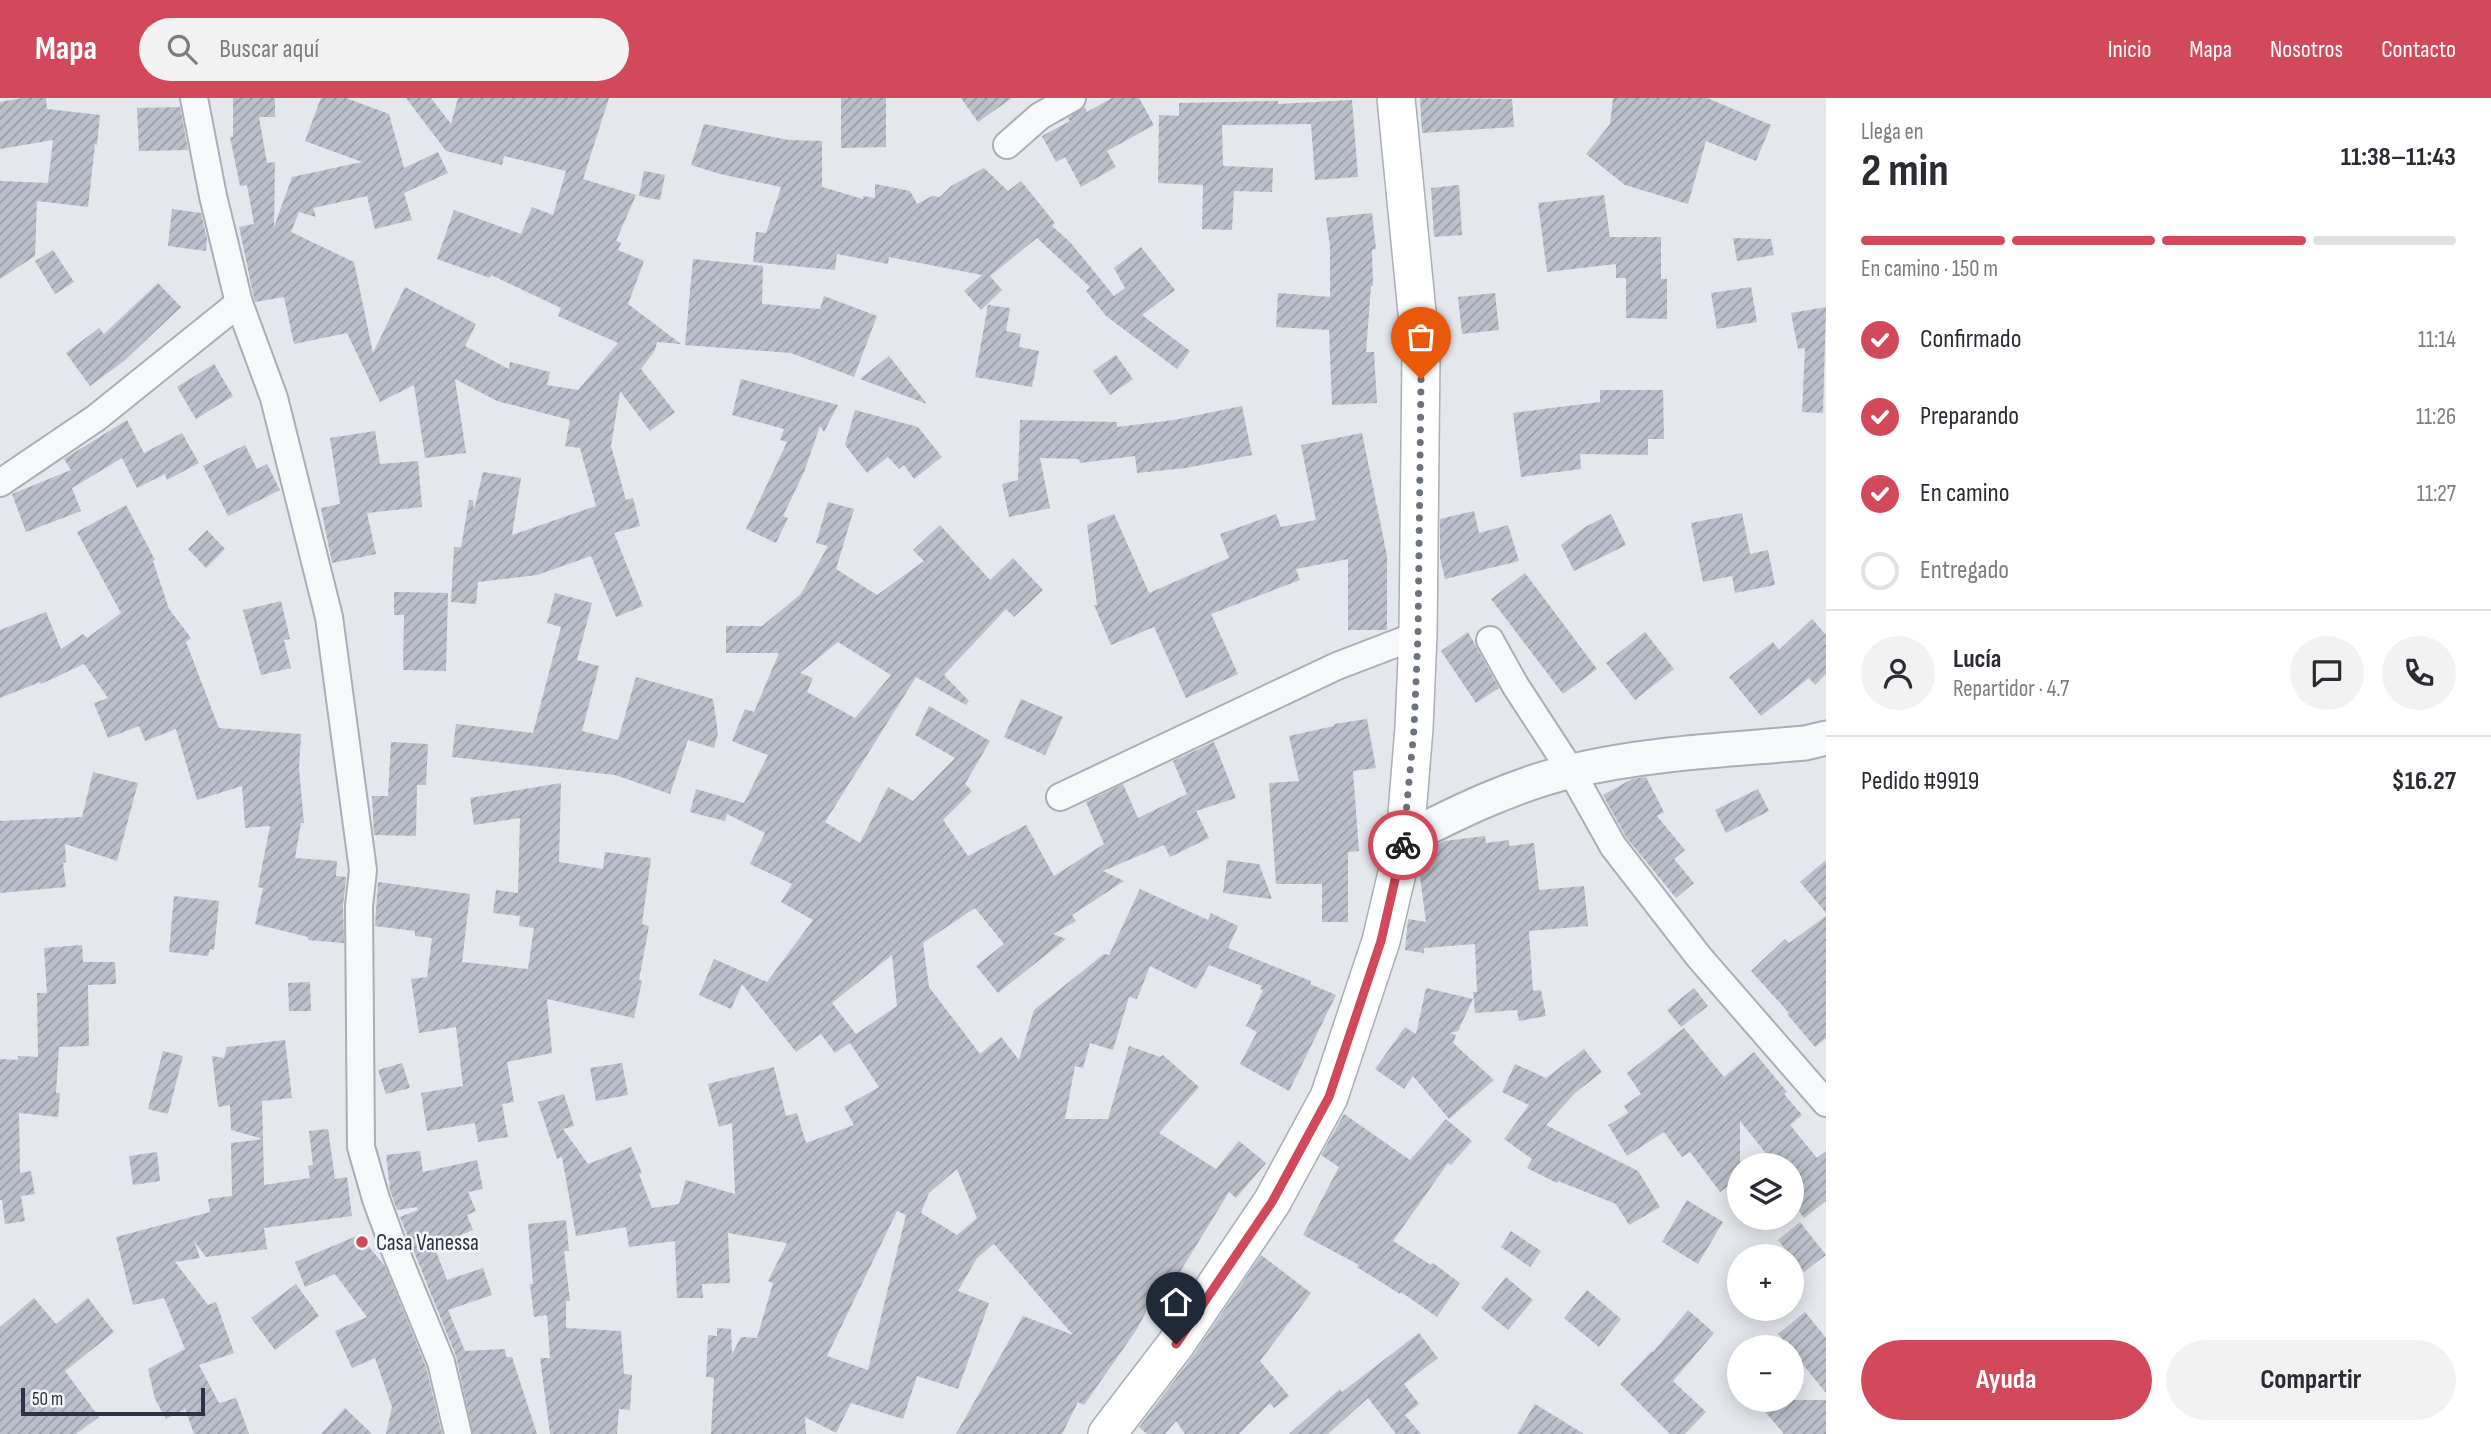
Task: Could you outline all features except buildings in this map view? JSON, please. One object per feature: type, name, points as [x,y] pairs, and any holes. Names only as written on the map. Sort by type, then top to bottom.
[{"type":"main road","points":[[1107,1434],[1176,1344],[1272,1202],[1329,1097],[1381,941],[1405,839],[1418,635],[1421,354],[1396,98]]},
{"type":"street","points":[[194,98],[213,196],[239,303],[274,398],[329,617],[363,870],[359,906],[361,1147],[385,1223],[441,1362],[458,1434]]},
{"type":"street","points":[[1007,145],[1040,116],[1072,98]]},
{"type":"street","points":[[0,483],[96,418],[239,303]]},
{"type":"street","points":[[1060,797],[1337,666],[1418,635]]},
{"type":"street","points":[[1490,640],[1571,771],[1613,846],[1699,957],[1826,1103]]},
{"type":"street","points":[[1405,839],[1477,803],[1571,771],[1661,756],[1805,743],[1826,738]]},
{"type":"way so far","points":[[1403,845],[1414,729],[1418,635],[1421,379]]},
{"type":"place","name":"Casa Vanessa","points":[[362,1242]]},
{"type":"route","points":[[1176,1344],[1272,1202],[1329,1097],[1381,941],[1403,845]]}]
